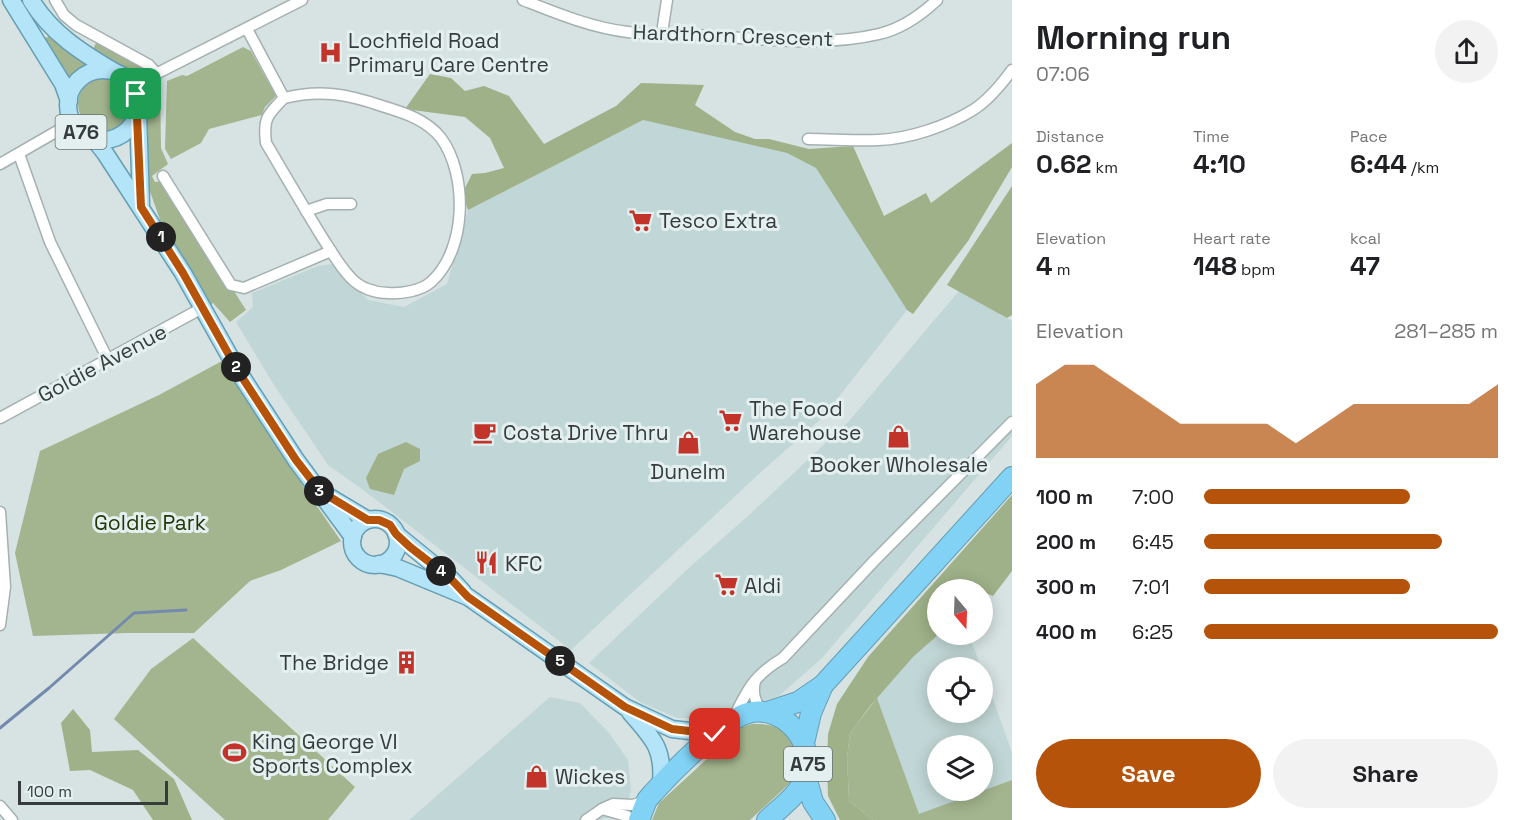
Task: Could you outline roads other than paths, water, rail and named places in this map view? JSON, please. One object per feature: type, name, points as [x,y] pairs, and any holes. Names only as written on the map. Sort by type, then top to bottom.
[{"type":"highway","name":"A75","points":[[639,820],[647,800],[662,783],[732,721],[747,713],[764,712],[798,702],[823,684],[1012,477]]},
{"type":"highway","name":"A75","points":[[804,743],[811,713],[823,684]]},
{"type":"highway","name":"A75","points":[[764,712],[784,718],[795,729],[804,743],[808,764],[806,777],[794,794],[767,820]]},
{"type":"highway","points":[[806,777],[813,802],[825,820]]},
{"type":"main road","name":"A76","points":[[11,0],[63,84],[69,101]]},
{"type":"main road","points":[[31,0],[40,16],[57,34],[118,74],[132,86]]},
{"type":"main road","name":"A76","points":[[118,74],[97,71],[78,82],[69,101],[69,112],[73,122],[86,135],[94,139],[105,140],[116,138],[126,132],[134,123],[138,112]]},
{"type":"main road","name":"A76","points":[[132,86],[136,94],[138,112],[141,207]]},
{"type":"main road","name":"A76","points":[[94,139],[141,207],[204,308],[238,371],[296,460],[353,537],[353,549],[360,560],[373,565],[380,564],[398,568],[468,597],[625,707],[672,729],[715,734]]},
{"type":"main road","name":"A76","points":[[320,491],[368,520],[385,522],[390,525],[396,534],[450,578],[468,597]]},
{"type":"main road","points":[[353,537],[358,527],[368,520]]},
{"type":"main road","points":[[380,564],[393,556],[396,550],[396,534]]},
{"type":"main road","name":"A76","points":[[625,707],[652,738],[660,752],[663,765],[662,783]]},
{"type":"street","points":[[55,0],[64,15],[76,25],[150,65],[157,74]]},
{"type":"street","points":[[132,86],[303,0]]},
{"type":"street","name":"Hardthorn Crescent","points":[[523,0],[543,4],[591,24],[619,30],[798,41],[840,40],[880,34],[904,24],[925,11],[937,0]]},
{"type":"street","points":[[662,33],[668,0]]},
{"type":"street","points":[[247,29],[284,98]]},
{"type":"street","points":[[808,139],[880,140],[910,135],[944,125],[974,109],[995,92],[1012,70]]},
{"type":"street","points":[[322,92],[371,102],[414,116],[440,137],[452,158],[460,200],[452,255],[430,283],[397,294],[380,293],[368,289],[352,279],[331,251],[267,143],[264,128],[268,115],[284,98],[303,93],[322,92]]},
{"type":"street","points":[[0,164],[73,122]]},
{"type":"street","points":[[19,154],[50,242],[108,360]]},
{"type":"street","points":[[163,176],[231,285],[244,288],[331,251]]},
{"type":"street","points":[[306,210],[327,204],[351,204]]},
{"type":"street","name":"Goldie Avenue","points":[[0,418],[204,308]]},
{"type":"street","points":[[732,721],[749,686],[756,677],[783,658],[874,561],[1012,422]]},
{"type":"street","points":[[0,512],[5,587],[0,625]]},
{"type":"street","points":[[756,677],[753,693],[756,703],[764,712]]},
{"type":"street","points":[[586,820],[613,804],[633,805],[647,800]]},
{"type":"street","points":[[0,806],[12,820]]},
{"type":"street","points":[[602,809],[627,816],[631,820]]},
{"type":"waterway","points":[[0,728],[134,613],[186,610]]},
{"type":"place","name":"Lochfield Road Primary Care Centre","points":[[330,52]]},
{"type":"place","name":"Tesco Extra","points":[[641,220]]},
{"type":"place","name":"The Food Warehouse","points":[[731,420]]},
{"type":"place","name":"Costa Drive Thru","points":[[485,432]]},
{"type":"place","name":"Booker Wholesale","points":[[899,436]]},
{"type":"place","name":"Dunelm","points":[[688,443]]},
{"type":"place","name":"KFC","points":[[487,563]]},
{"type":"place","name":"Aldi","points":[[726,585]]},
{"type":"place","name":"The Bridge","points":[[407,662]]},
{"type":"place","name":"King George VI Sports Complex","points":[[234,753]]},
{"type":"place","name":"Wickes","points":[[537,776]]},
{"type":"park label","name":"Goldie Park","points":[[150,522]]}]
